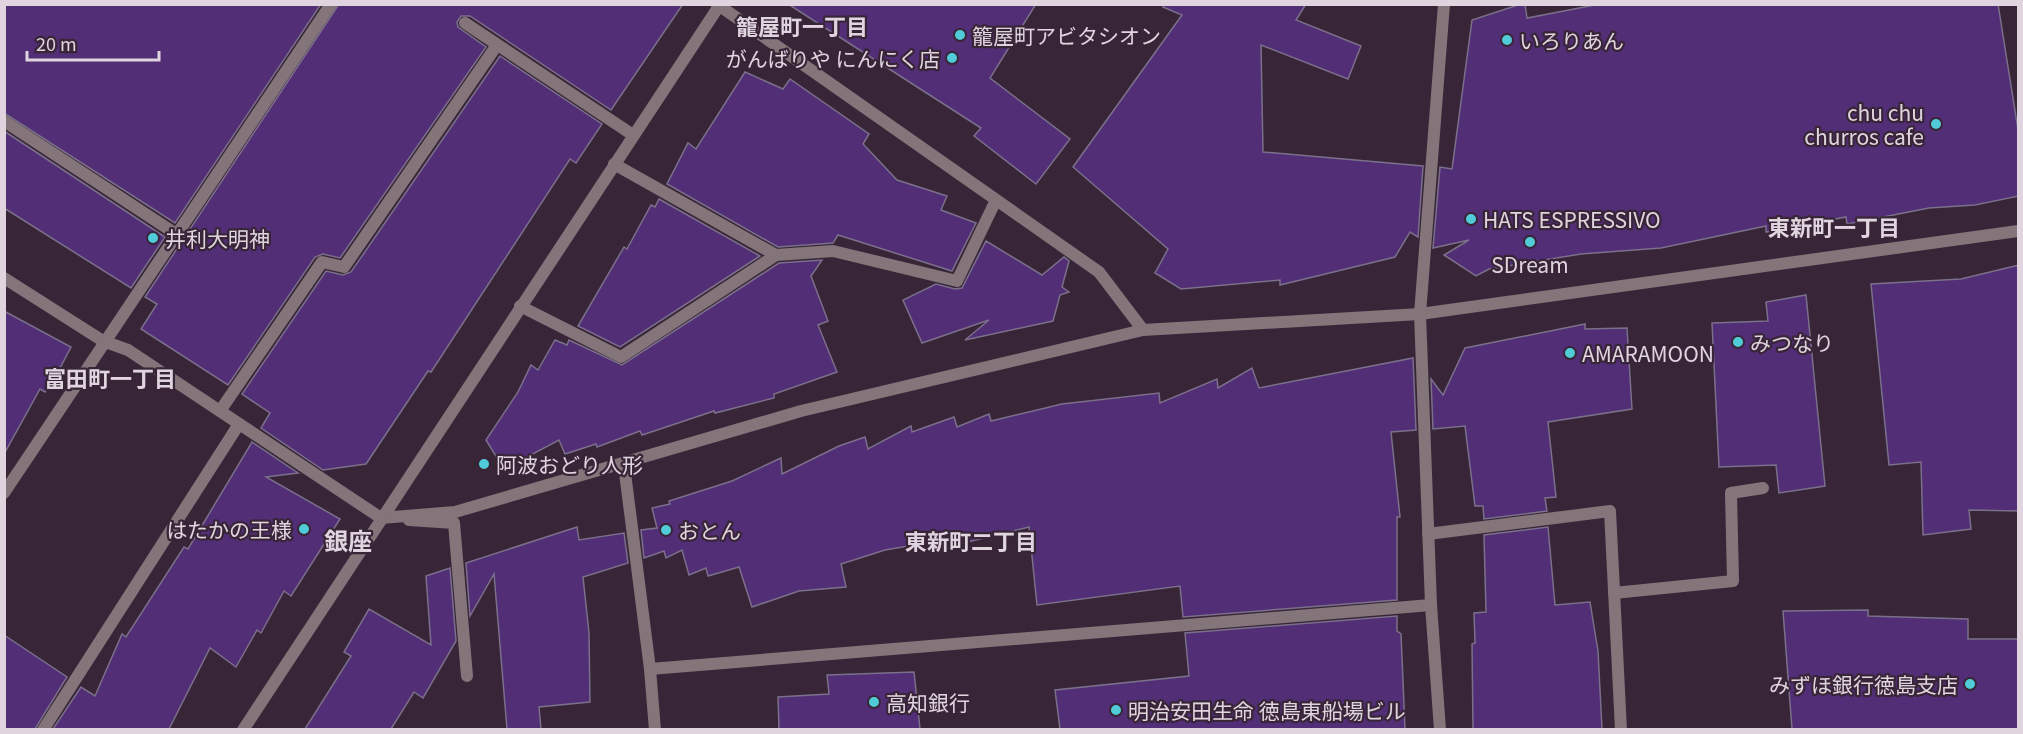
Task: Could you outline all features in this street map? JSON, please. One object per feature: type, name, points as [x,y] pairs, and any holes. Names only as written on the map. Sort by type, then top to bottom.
[{"type":"street","points":[[4,493],[331,4]]},
{"type":"street","points":[[1440,729],[1431,605],[1420,314],[1444,4]]},
{"type":"street","points":[[243,729],[718,5],[1099,272],[1143,330]]},
{"type":"street","points":[[465,23],[633,135]]},
{"type":"street","points":[[220,411],[322,262],[344,267],[497,45]]},
{"type":"street","points":[[4,121],[176,234]]},
{"type":"street","points":[[614,164],[776,255]]},
{"type":"street","points":[[520,306],[621,357],[776,255],[833,251],[957,282],[996,200]]},
{"type":"street","points":[[381,518],[455,512],[624,465],[801,411],[1143,330],[1420,314],[2019,231]]},
{"type":"street","points":[[4,278],[103,342],[128,350],[381,518],[454,523],[467,676]]},
{"type":"street","points":[[43,729],[239,424]]},
{"type":"street","points":[[624,465],[650,669],[655,729]]},
{"type":"street","points":[[1614,593],[1733,581],[1731,493],[1762,488]]},
{"type":"street","points":[[1428,534],[1610,511],[1621,729]]},
{"type":"street","points":[[650,669],[1431,605]]},
{"type":"building","points":[[4,4],[321,4],[175,223],[4,113]]},
{"type":"building","points":[[339,4],[683,4],[611,110],[470,16],[461,16],[457,22],[458,27],[486,47],[340,258],[323,254],[315,257],[228,385],[141,329],[157,304],[145,297]]},
{"type":"building","points":[[788,4],[1036,4],[990,78],[1070,139],[1036,184],[974,136],[981,128]]},
{"type":"building","points":[[1164,4],[1306,4],[1296,20],[1361,46],[1348,79],[1261,45],[1263,152],[1423,166],[1418,237],[1410,232],[1395,257],[1280,285],[1280,280],[1181,289],[1155,273],[1168,249],[1073,167],[1182,15],[1163,7]]},
{"type":"building","points":[[1525,4],[1527,18],[1600,4],[1998,4],[2019,136],[2019,196],[1975,205],[1929,208],[1847,224],[1846,217],[1766,232],[1766,226],[1661,248],[1581,254],[1489,269],[1476,276],[1444,255],[1469,240],[1433,248],[1440,167],[1452,169],[1472,20]]},
{"type":"building","points":[[500,56],[602,124],[576,163],[570,159],[431,372],[428,371],[366,464],[323,470],[261,428],[270,413],[242,394],[326,271],[343,275],[351,272]]},
{"type":"building","points":[[745,72],[783,89],[790,79],[869,134],[863,144],[897,180],[947,196],[941,210],[976,223],[952,271],[838,235],[833,243],[778,247],[667,184],[688,143],[696,149]]},
{"type":"building","points":[[4,131],[165,237],[131,288],[4,208]]},
{"type":"building","points":[[659,199],[760,256],[620,347],[578,326],[624,247],[627,249],[651,205],[655,207]]},
{"type":"building","points":[[986,241],[1042,275],[1064,257],[1069,261],[1062,287],[1069,292],[1060,295],[1053,321],[965,340],[989,320],[922,343],[903,300],[936,284],[955,289],[962,288]]},
{"type":"building","points":[[822,260],[811,276],[828,321],[818,325],[837,372],[774,394],[774,398],[715,413],[714,411],[642,435],[640,431],[597,447],[596,444],[565,454],[559,440],[510,466],[497,458],[486,440],[518,392],[531,365],[538,370],[555,340],[567,345],[569,340],[622,365],[779,263]]},
{"type":"building","points":[[2019,265],[2019,511],[1969,510],[1971,529],[1923,535],[1921,462],[1889,465],[1871,284],[1961,279]]},
{"type":"building","points":[[1806,295],[1825,486],[1779,493],[1776,465],[1719,467],[1712,323],[1768,321],[1766,302]]},
{"type":"building","points":[[4,311],[71,347],[45,392],[40,389],[4,454]]},
{"type":"building","points":[[1585,324],[1585,329],[1627,328],[1632,409],[1548,422],[1556,497],[1545,498],[1547,511],[1484,519],[1483,506],[1475,506],[1465,426],[1433,429],[1431,379],[1443,395],[1465,348]]},
{"type":"building","points":[[1413,358],[1416,430],[1391,432],[1400,517],[1397,517],[1397,600],[1183,617],[1180,586],[1037,605],[1029,527],[951,546],[950,539],[885,550],[841,564],[846,587],[799,591],[752,607],[739,567],[708,576],[706,568],[689,575],[682,550],[666,558],[664,551],[644,558],[641,530],[657,528],[652,508],[670,504],[669,501],[732,481],[781,458],[782,474],[839,446],[865,437],[868,449],[911,426],[912,432],[954,417],[957,427],[989,414],[991,421],[1062,404],[1159,393],[1160,403],[1217,379],[1218,388],[1252,368],[1259,388]]},
{"type":"building","points":[[252,442],[298,473],[266,477],[340,519],[291,596],[284,591],[261,633],[257,630],[236,667],[210,648],[169,729],[53,729],[81,687],[95,696],[122,634],[126,637],[184,547],[188,549]]},
{"type":"building","points":[[577,527],[579,540],[624,533],[628,563],[583,577],[589,633],[590,702],[539,707],[541,729],[507,729],[494,574],[470,616],[466,563]]},
{"type":"building","points":[[1548,527],[1555,605],[1590,602],[1598,651],[1602,729],[1473,729],[1474,613],[1486,612],[1484,535]]},
{"type":"building","points":[[450,568],[456,641],[423,698],[414,692],[391,729],[305,729],[351,656],[344,652],[369,609],[431,645],[426,576]]},
{"type":"building","points":[[1868,610],[1868,616],[1968,619],[1968,639],[2019,639],[2019,729],[1792,729],[1783,611]]},
{"type":"building","points":[[1397,616],[1397,631],[1401,634],[1405,729],[1060,729],[1055,690],[1189,676],[1185,633]]},
{"type":"building","points":[[4,635],[67,677],[35,729],[4,729]]},
{"type":"building","name":"高知銀行","points":[[914,672],[920,729],[779,729],[778,697],[829,694],[827,675]]},
{"type":"place","name":"籠屋町アビタシオン","points":[[960,35]]},
{"type":"place","name":"いろりあん","points":[[1507,40]]},
{"type":"place","name":"がんばりや にんにく店","points":[[952,58]]},
{"type":"place","name":"chu chu churros cafe","points":[[1936,124]]},
{"type":"place","name":"HATS ESPRESSIVO","points":[[1471,219]]},
{"type":"place","name":"井利大明神","points":[[153,238]]},
{"type":"place","name":"SDream","points":[[1530,242]]},
{"type":"place","name":"みつなり","points":[[1738,342]]},
{"type":"place","name":"AMARAMOON","points":[[1570,353]]},
{"type":"place","name":"阿波おどり人形","points":[[484,464]]},
{"type":"place","name":"はたかの王様","points":[[304,529]]},
{"type":"place","name":"おとん","points":[[666,530]]},
{"type":"place","name":"みずほ銀行徳島支店","points":[[1970,684]]},
{"type":"place","name":"高知銀行","points":[[874,702]]},
{"type":"place","name":"明治安田生命 徳島東船場ビル","points":[[1116,710]]},
{"type":"district","name":"籠屋町一丁目","points":[[802,25]]},
{"type":"district","name":"東新町一丁目","points":[[1834,226]]},
{"type":"district","name":"富田町一丁目","points":[[110,377]]},
{"type":"district","name":"銀座","points":[[348,539]]},
{"type":"district","name":"東新町二丁目","points":[[971,540]]}]
